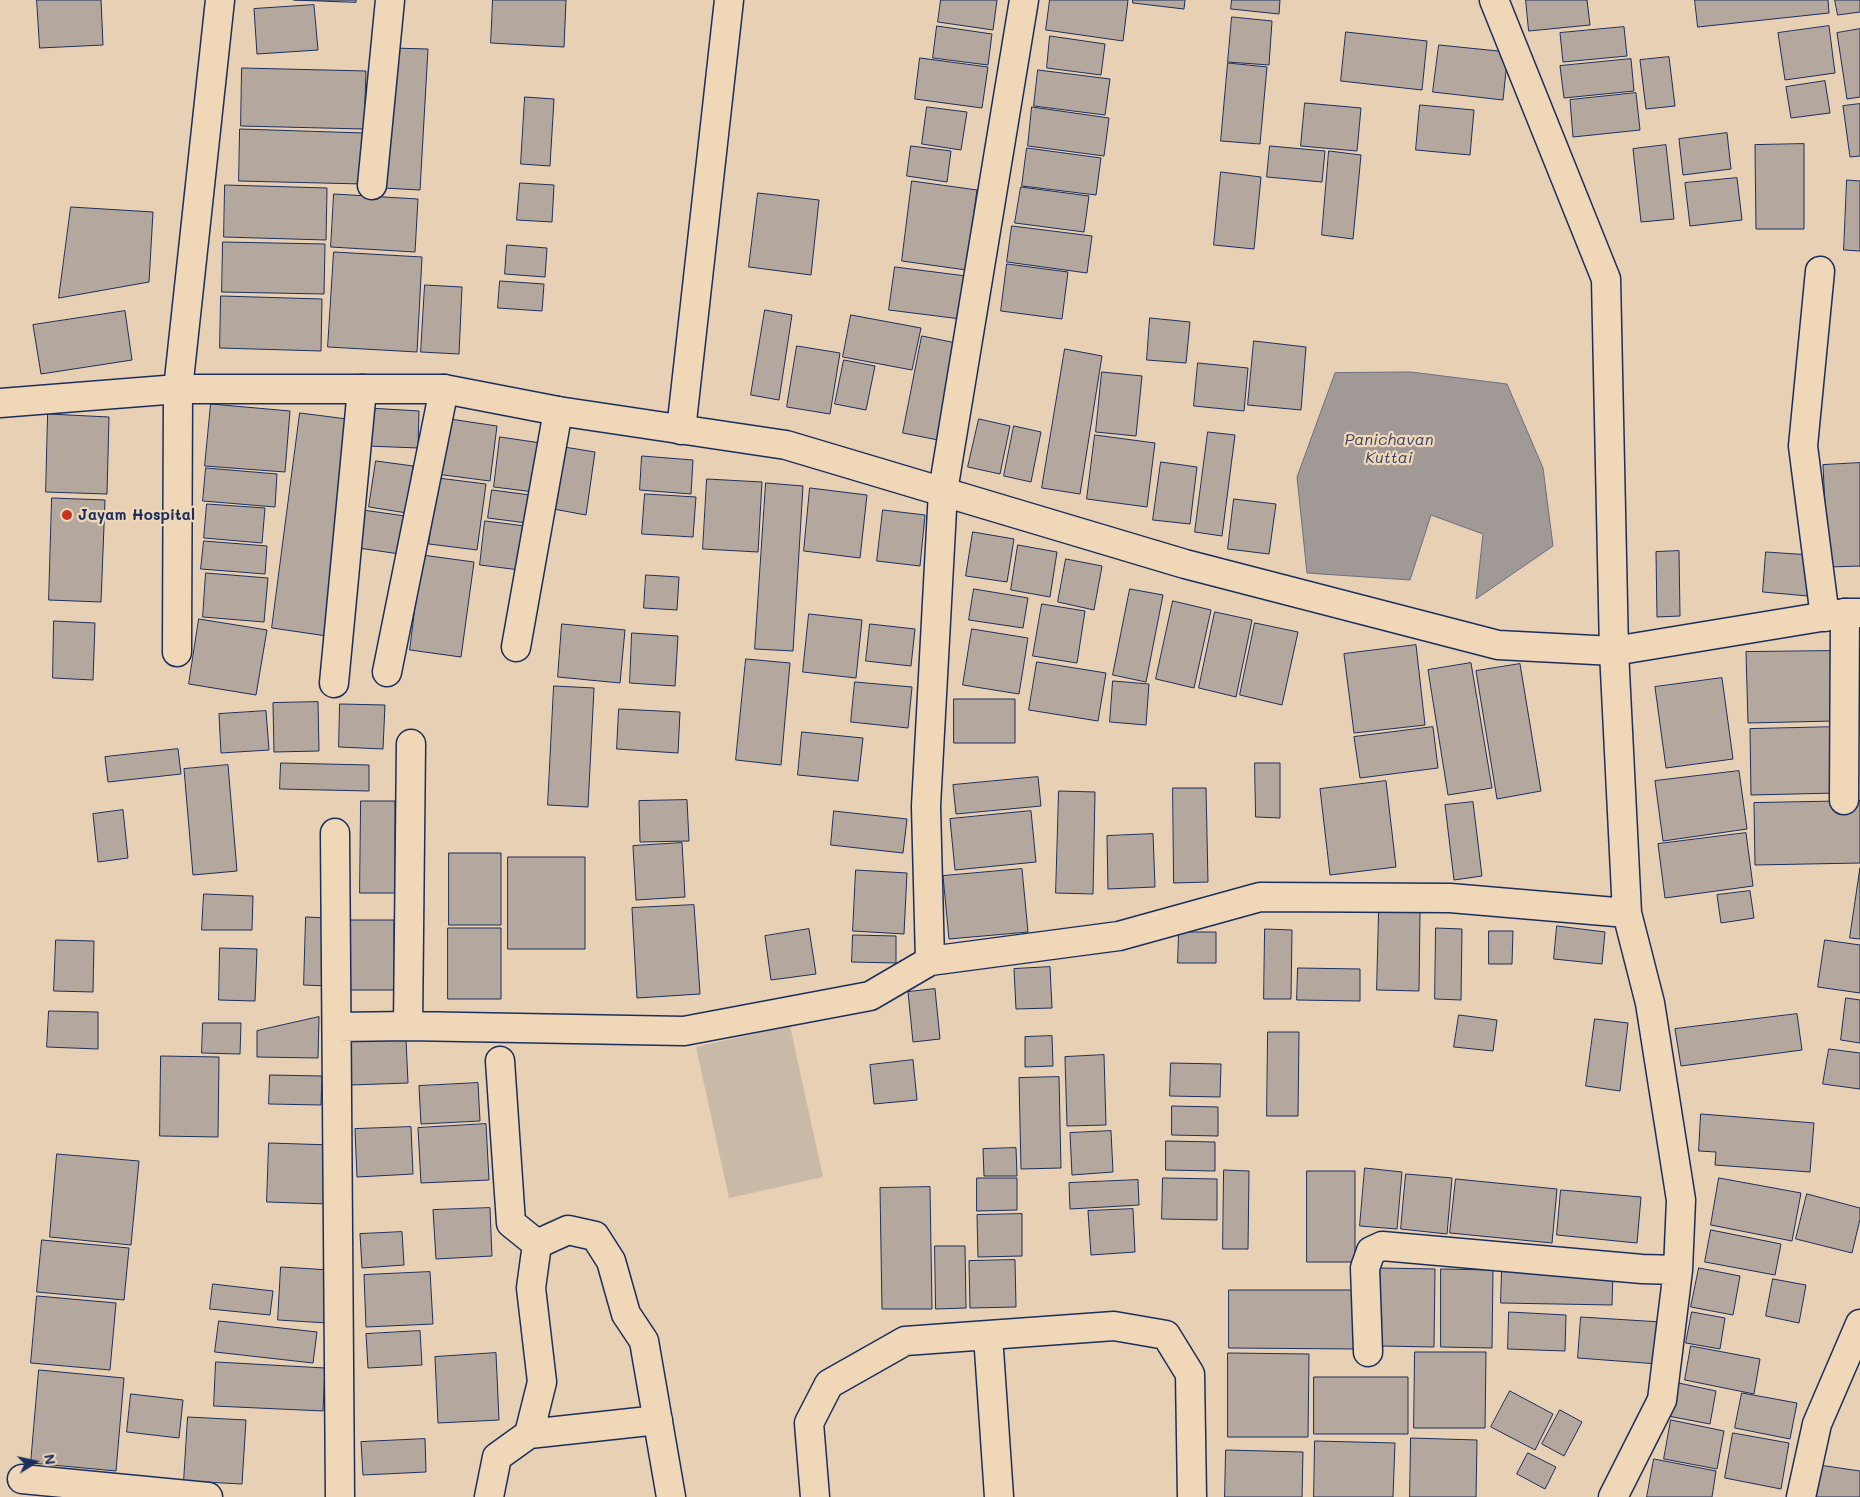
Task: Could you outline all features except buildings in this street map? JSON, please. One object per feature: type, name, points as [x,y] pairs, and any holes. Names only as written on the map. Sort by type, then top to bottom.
[{"type":"street","points":[[177,652],[178,389],[220,0]]},
{"type":"street","points":[[372,185],[390,0]]},
{"type":"street","points":[[681,430],[729,0]]},
{"type":"street","points":[[930,961],[926,806],[943,491],[1024,0]]},
{"type":"street","points":[[1494,0],[1606,279],[1614,651],[1627,913],[1650,1003],[1681,1200],[1678,1270],[1662,1400],[1613,1497]]},
{"type":"street","points":[[1820,271],[1803,446],[1843,614],[1844,800]]},
{"type":"street","points":[[0,403],[178,389],[444,389],[558,411],[786,445],[1185,564],[1498,645],[1614,651],[1843,614]]},
{"type":"street","points":[[334,683],[362,389]]},
{"type":"street","points":[[387,672],[444,389]]},
{"type":"street","points":[[516,647],[558,411]]},
{"type":"street","points":[[408,1026],[411,744]]},
{"type":"street","points":[[335,833],[338,1027],[340,1497]]},
{"type":"street","points":[[338,1027],[408,1026],[684,1031],[870,996],[930,961],[1119,936],[1260,897],[1450,898],[1627,913]]},
{"type":"street","points":[[500,1061],[510,1223],[537,1244]]},
{"type":"street","points":[[537,1244],[568,1230],[595,1236],[611,1260],[626,1314],[644,1341],[671,1497]]},
{"type":"street","points":[[529,1434],[542,1382],[531,1288],[537,1244]]},
{"type":"street","points":[[1368,1352],[1365,1268],[1371,1252],[1382,1246],[1642,1269],[1678,1270]]},
{"type":"street","points":[[1802,1497],[1817,1424],[1860,1324]]},
{"type":"street","points":[[815,1497],[809,1423],[829,1384],[905,1341],[1114,1326],[1166,1335],[1190,1374],[1192,1497]]},
{"type":"street","points":[[988,1335],[999,1497]]},
{"type":"street","points":[[489,1497],[496,1457],[529,1434],[658,1420]]},
{"type":"street","points":[[22,1478],[208,1497]]},
{"type":"shaded area","points":[[790,1026],[823,1177],[729,1198],[696,1047]]},
{"type":"water","name":"Panichavan Kuttai","points":[[1411,372],[1507,384],[1543,468],[1553,546],[1476,599],[1483,534],[1431,515],[1410,580],[1307,573],[1297,477],[1335,373]]},
{"type":"place","name":"Jayam Hospital","points":[[67,515]]}]
